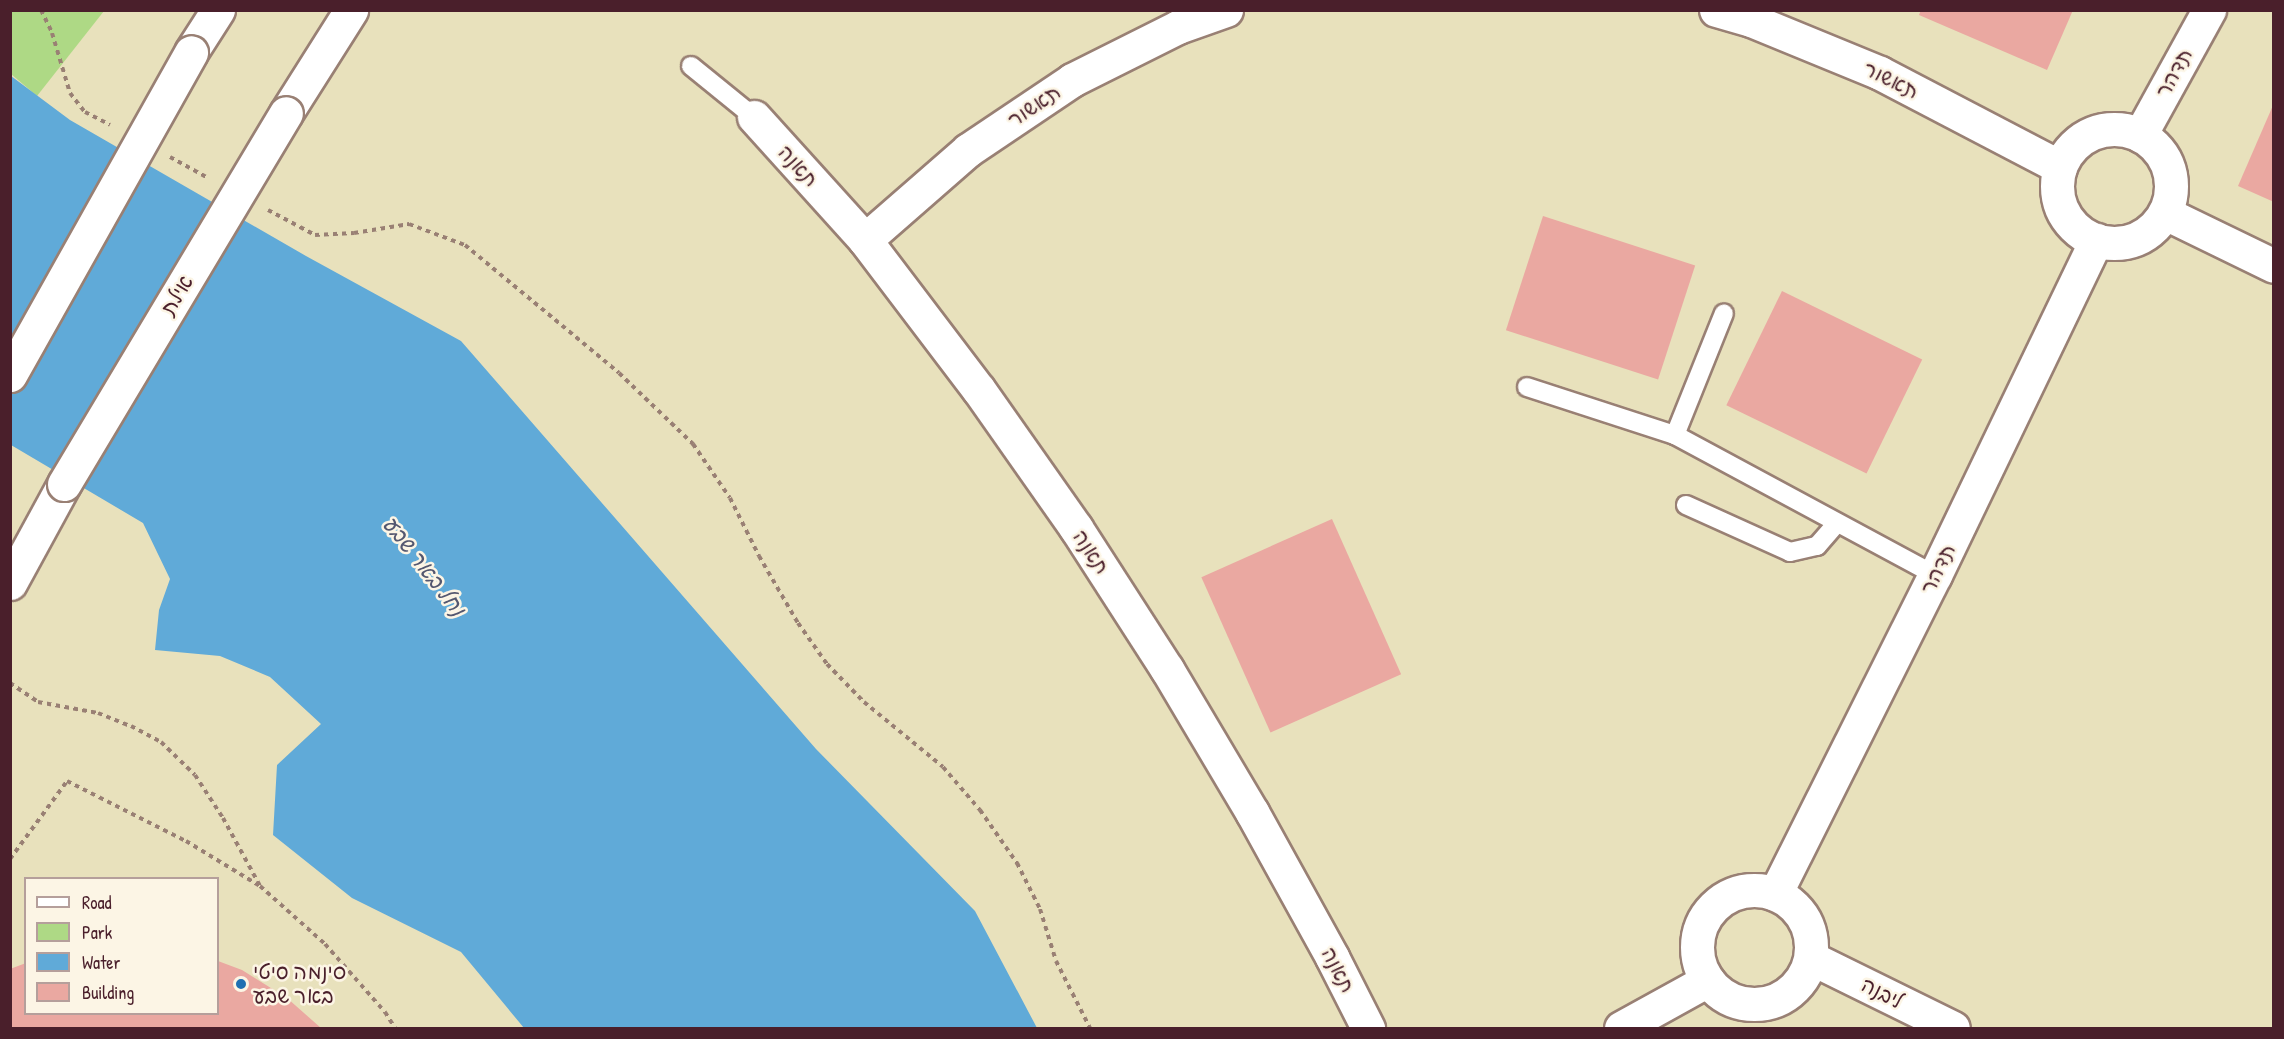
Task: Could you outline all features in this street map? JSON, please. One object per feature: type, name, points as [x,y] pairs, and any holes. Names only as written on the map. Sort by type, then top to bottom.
[{"type":"main road","points":[[10,375],[191,52],[218,10]]},
{"type":"main road","name":"אילת","points":[[10,583],[64,484],[285,113],[351,10]]},
{"type":"main road","name":"תאשור","points":[[865,240],[968,150],[1072,80],[1178,27],[1226,10]]},
{"type":"main road","name":"תאשור","points":[[1716,10],[1751,20],[1880,73],[2060,167]]},
{"type":"main road","name":"תדהר","points":[[2140,135],[2209,10]]},
{"type":"main road","name":"תאנה","points":[[754,117],[865,240],[985,399],[1076,528],[1161,660],[1252,812],[1368,1029]]},
{"type":"main road","points":[[2115,129],[2140,135],[2155,146],[2168,170],[2171,187],[2165,213],[2154,227],[2139,238],[2121,243],[2096,240],[2073,226],[2062,211],[2056,184],[2060,167],[2074,145],[2097,131],[2115,129]]},
{"type":"main road","points":[[2165,213],[2274,266]]},
{"type":"main road","name":"תדהר","points":[[1775,894],[1935,575],[2096,240]]},
{"type":"main road","points":[[1756,890],[1775,894],[1795,907],[1806,922],[1811,940],[1811,958],[1801,982],[1787,995],[1771,1002],[1753,1005],[1736,1002],[1720,993],[1708,980],[1700,964],[1697,946],[1700,929],[1708,913],[1721,901],[1738,892],[1756,890]]},
{"type":"main road","name":"ליבנה","points":[[1811,958],[1953,1029]]},
{"type":"main road","points":[[1621,1029],[1708,980]]},
{"type":"lane","points":[[691,66],[754,117]]},
{"type":"lane","points":[[1675,435],[1724,313]]},
{"type":"lane","points":[[1527,387],[1675,435],[1935,575]]},
{"type":"lane","points":[[1686,505],[1790,552],[1817,546],[1837,523]]},
{"type":"path","points":[[41,10],[52,33],[70,93],[85,112],[116,128]]},
{"type":"path","points":[[168,156],[210,179]]},
{"type":"path","points":[[262,207],[315,235],[354,233],[409,224],[465,245],[619,373],[693,444],[730,498],[759,556],[798,623],[827,664],[864,702],[943,767],[980,810],[1017,863],[1040,909],[1056,961],[1090,1029]]},
{"type":"path","points":[[10,683],[38,702],[98,713],[161,742],[195,775],[223,818],[260,886]]},
{"type":"path","points":[[10,859],[67,781],[186,841],[260,886],[325,944],[385,1012],[395,1029]]},
{"type":"green space","points":[[10,11],[104,11],[37,96],[11,74]]},
{"type":"water","name":"נחל באר שבע","points":[[11,76],[70,120],[306,256],[461,341],[816,749],[975,911],[1037,1028],[524,1028],[461,952],[352,898],[273,835],[277,765],[321,724],[270,677],[220,656],[155,650],[159,610],[170,579],[143,523],[11,445]]},
{"type":"building","points":[[1921,10],[2073,10],[2047,70],[1919,15]]},
{"type":"building","points":[[2274,103],[2274,202],[2238,186]]},
{"type":"building","points":[[1543,216],[1695,265],[1658,380],[1506,330]]},
{"type":"building","points":[[1782,291],[1922,359],[1867,474],[1726,405]]},
{"type":"building","points":[[1332,519],[1401,674],[1271,732],[1201,577]]},
{"type":"building","name":"סינמה סיטי באר שבע","points":[[219,961],[242,970],[287,998],[321,1028],[10,1028],[10,969],[24,964],[24,1015],[219,1015]]},
{"type":"place","name":"סינמה סיטי באר שבע","points":[[241,984]]}]
